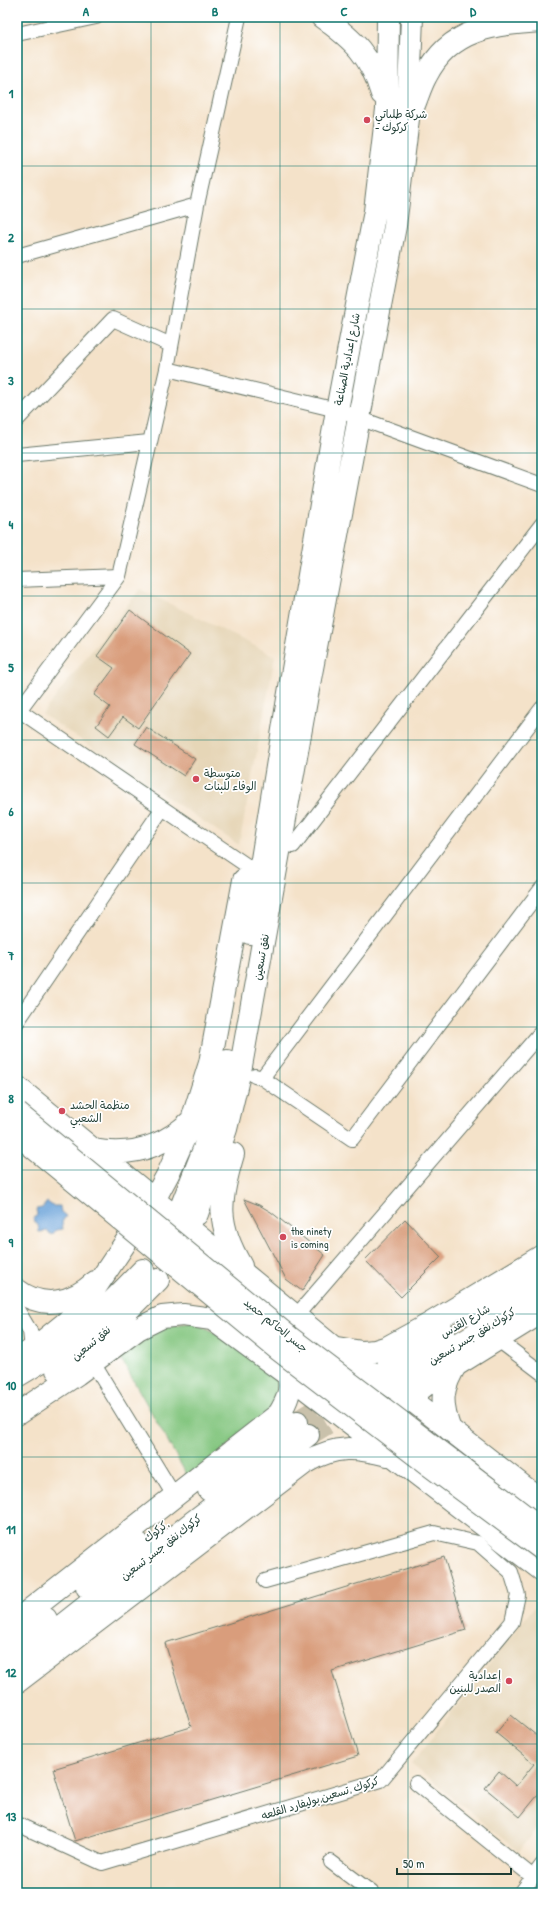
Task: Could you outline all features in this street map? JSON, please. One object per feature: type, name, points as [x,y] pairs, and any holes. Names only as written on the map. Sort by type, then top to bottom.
[{"type":"main road","points":[[322,17],[340,29],[368,59],[376,74],[386,109]]},
{"type":"main road","name":"شارع إعدادية الصناعة","points":[[297,697],[337,410],[375,211],[386,109],[388,17]]},
{"type":"main road","name":"شارع إعدادية الصناعة","points":[[297,697],[360,417],[395,226],[408,119],[412,17]]},
{"type":"main road","points":[[408,119],[426,76],[438,57],[450,46],[464,36],[483,28],[542,21]]},
{"type":"main road","points":[[248,1278],[229,1246],[223,1225],[221,1204],[227,1175],[258,1077],[304,778],[297,697]]},
{"type":"main road","points":[[25,1355],[80,1312],[154,1200],[171,1168],[192,1120],[210,1063],[217,1034],[264,767],[276,727],[297,697]]},
{"type":"main road","name":"نفق تسعين","points":[[190,1210],[204,1149],[225,1070],[297,697]]},
{"type":"main road","points":[[17,1087],[333,1347],[399,1381],[450,1430],[542,1500]]},
{"type":"main road","name":"جسر الحاكم حميد","points":[[17,1113],[290,1337],[542,1529]]},
{"type":"main road","points":[[93,1150],[120,1153],[147,1149],[172,1138],[192,1120]]},
{"type":"main road","name":"جسر الحاكم حميد","points":[[17,1134],[279,1350],[542,1549]]},
{"type":"main road","points":[[333,1347],[362,1352],[375,1351],[388,1347],[428,1325],[542,1256]]},
{"type":"main road","points":[[17,1290],[28,1298],[41,1302],[54,1302],[71,1297],[90,1287],[108,1270]]},
{"type":"main road","name":"نفق تسعين","points":[[17,1376],[47,1358],[151,1275],[101,1337],[17,1398]]},
{"type":"main road","name":"شارع القدس","points":[[399,1381],[542,1275]]},
{"type":"main road","name":"كركوك,نفق جسر تسعين","points":[[399,1381],[542,1294]]},
{"type":"main road","points":[[349,1448],[368,1436],[399,1381],[457,1363],[542,1312]]},
{"type":"main road","points":[[17,1414],[93,1363],[138,1329],[162,1317],[183,1314],[212,1319],[288,1375],[542,1570]]},
{"type":"main road","points":[[450,1430],[444,1413],[443,1395],[448,1378],[457,1363]]},
{"type":"main road","points":[[17,1620],[279,1414],[287,1400],[290,1383],[288,1375]]},
{"type":"main road","name":"كركوك,نفق جسر تسعين","points":[[17,1661],[193,1522],[302,1429]]},
{"type":"main road","name":"كركوك,","points":[[17,1641],[73,1598],[136,1546],[302,1429]]},
{"type":"main road","points":[[17,1682],[306,1462],[326,1453],[349,1448],[363,1449],[395,1457]]},
{"type":"street","points":[[17,34],[96,17]]},
{"type":"street","points":[[239,17],[197,205],[167,369],[119,576],[18,710],[246,865]]},
{"type":"street","points":[[17,256],[197,205]]},
{"type":"street","points":[[17,420],[113,319],[171,345]]},
{"type":"street","points":[[167,369],[337,410],[360,417],[542,484]]},
{"type":"street","points":[[17,455],[149,442]]},
{"type":"street","points":[[293,846],[542,524]]},
{"type":"street","points":[[17,580],[119,576]]},
{"type":"street","points":[[542,708],[258,1077],[352,1139],[542,888]]},
{"type":"street","points":[[17,1022],[162,809]]},
{"type":"street","points":[[296,1316],[542,1031]]},
{"type":"street","points":[[17,1309],[30,1331],[25,1355]]},
{"type":"street","points":[[497,1340],[542,1373]]},
{"type":"street","points":[[93,1363],[175,1497]]},
{"type":"street","name":"كركوك ,تسعين,بوليفارد القلعه","points":[[17,1824],[102,1863],[382,1780],[512,1622],[518,1595],[511,1572],[478,1543],[434,1533],[265,1581]]},
{"type":"street","points":[[416,1783],[533,1877]]},
{"type":"street","points":[[331,1862],[372,1893]]},
{"type":"street","points":[[521,1893],[542,1866]]},
{"type":"shaded area","name":"متوسطة الوفاء للبنات","points":[[140,589],[275,656],[239,845],[42,714]]},
{"type":"shaded area","name":"إعدادية الصدر للبنين","points":[[542,1597],[542,1823],[519,1852],[411,1764]]},
{"type":"green space","points":[[196,1322],[288,1375],[287,1400],[188,1477],[119,1355],[160,1327]]},
{"type":"water","points":[[47,1202],[53,1206],[60,1206],[61,1212],[66,1216],[62,1222],[63,1229],[56,1230],[52,1235],[47,1231],[39,1232],[38,1224],[33,1220],[37,1215],[36,1209],[42,1208]]},
{"type":"building","points":[[130,610],[190,654],[138,728],[123,717],[109,736],[96,726],[110,707],[94,695],[114,668],[97,656]]},
{"type":"building","points":[[146,727],[195,759],[184,776],[135,744]]},
{"type":"building","name":"the ninety is coming","points":[[244,1199],[271,1212],[325,1255],[302,1291],[286,1279]]},
{"type":"building","points":[[405,1219],[441,1257],[401,1297],[365,1260]]},
{"type":"building","points":[[444,1557],[466,1630],[332,1671],[358,1756],[75,1841],[53,1769],[191,1727],[165,1643]]},
{"type":"building","points":[[511,1715],[542,1740],[542,1790],[520,1817],[485,1788],[499,1771],[516,1786],[534,1764],[496,1733]]},
{"type":"tunnel","points":[[297,1422],[341,1395]]},
{"type":"tunnel","points":[[308,1435],[356,1406]]},
{"type":"place","name":"شركة طلباتي - كركوك","points":[[367,120]]},
{"type":"place","name":"متوسطة الوفاء للبنات","points":[[196,779]]},
{"type":"place","name":"منظمة الحشد الشعبي","points":[[62,1111]]},
{"type":"place","name":"the ninety is coming","points":[[283,1237]]},
{"type":"place","name":"إعدادية الصدر للبنين","points":[[509,1681]]}]
